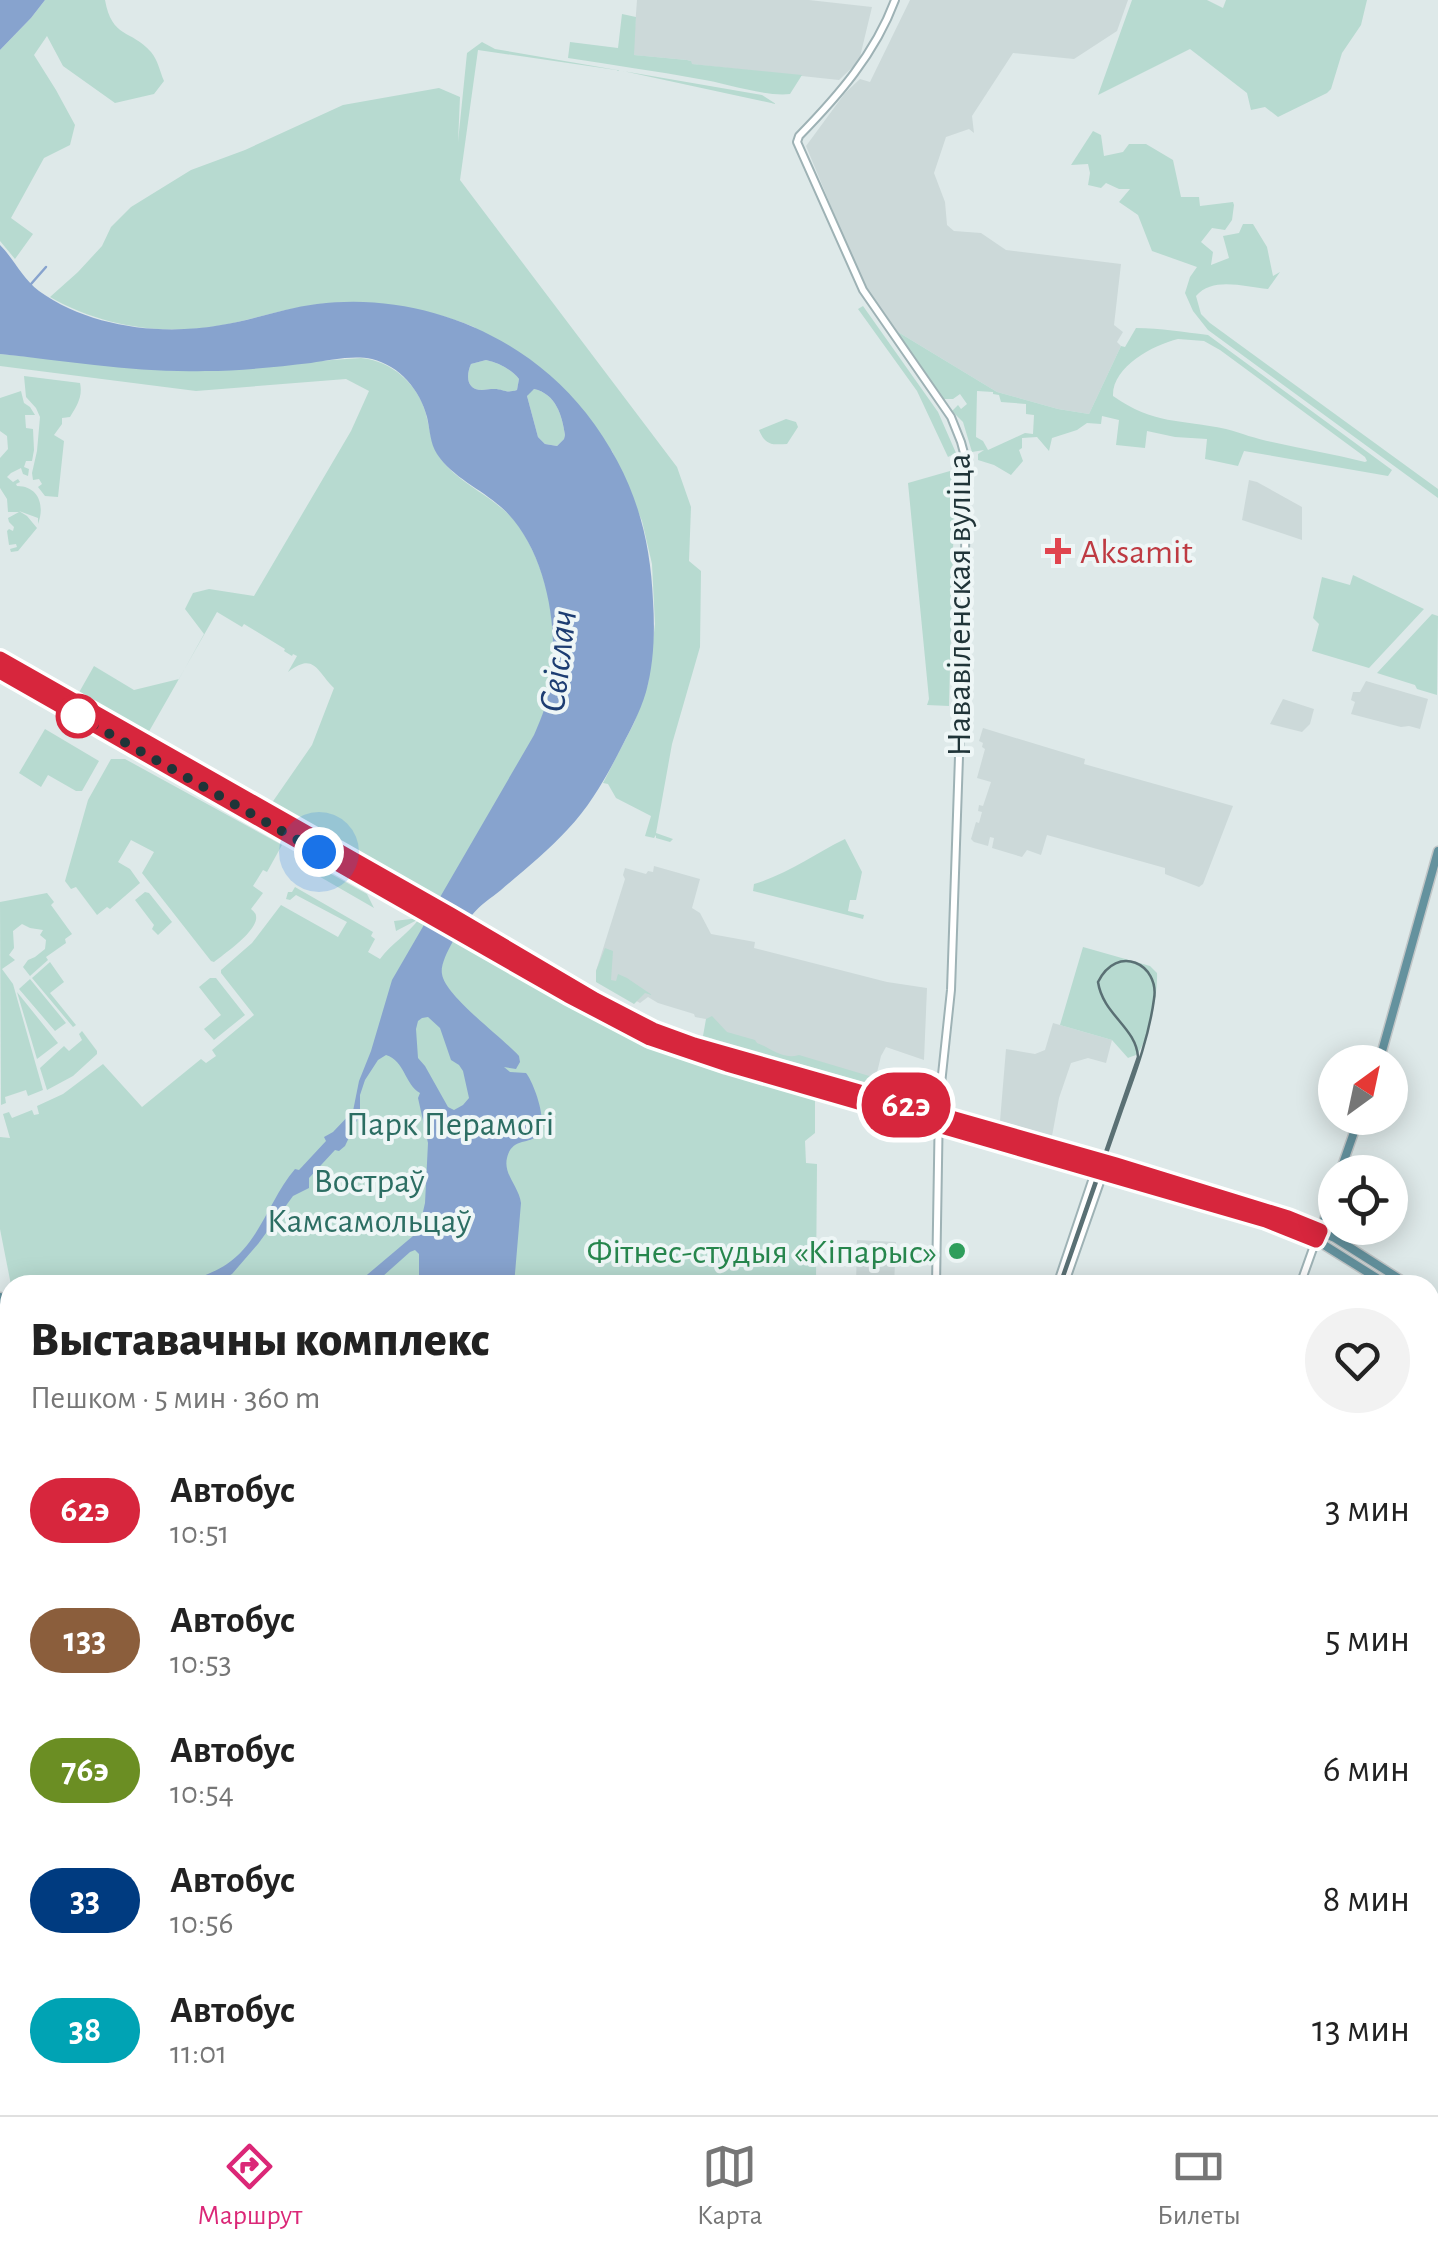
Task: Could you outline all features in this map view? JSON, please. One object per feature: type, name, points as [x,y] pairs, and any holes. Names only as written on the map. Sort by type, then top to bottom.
[{"type":"main road","points":[[0,659],[469,938],[590,1002]]},
{"type":"main road","points":[[0,672],[428,902],[632,1030],[663,1044],[1061,1154],[1318,1236]]},
{"type":"main road","points":[[64,708],[70,699]]},
{"type":"main road","points":[[1384,1045],[1438,851]]},
{"type":"main road","points":[[1331,1245],[1374,1275]]},
{"type":"main road","points":[[1335,1245],[1390,1275]]},
{"type":"street","name":"Нававіленская вуліца","points":[[895,0],[869,55],[797,142],[856,277],[951,417],[966,464],[964,640],[951,990],[939,1119],[936,1275]]},
{"type":"street","points":[[1061,1275],[1101,1166]]},
{"type":"street","points":[[1067,1275],[1101,1166]]},
{"type":"street","points":[[1304,1275],[1318,1236]]},
{"type":"shaded area","points":[[637,0],[809,0],[872,7],[859,61],[839,80],[633,55]]},
{"type":"shaded area","points":[[910,0],[1128,0],[1117,31],[1074,59],[1013,53],[972,116],[974,133],[969,129],[946,137],[934,173],[945,202],[947,225],[954,231],[981,233],[1006,250],[1121,264],[1114,325],[1123,332],[1117,342],[1121,346],[1089,414],[997,392],[893,329],[864,286],[806,146],[845,93],[860,79],[870,82]]},
{"type":"shaded area","points":[[1249,480],[1302,507],[1302,540],[1242,520]]},
{"type":"shaded area","points":[[1366,681],[1428,699],[1420,729],[1351,714],[1353,692],[1360,692]]},
{"type":"shaded area","points":[[1283,699],[1314,709],[1310,724],[1302,732],[1270,724]]},
{"type":"shaded area","points":[[983,728],[1085,759],[1084,764],[1233,806],[1203,884],[1199,887],[1165,874],[1165,868],[1047,835],[1041,855],[1027,850],[1022,857],[992,848],[994,838],[990,837],[988,846],[974,842],[971,839],[982,812],[978,811],[979,805],[983,806],[991,782],[977,778],[985,749],[979,741]]},
{"type":"shaded area","points":[[654,866],[700,879],[692,908],[700,913],[711,934],[755,942],[754,948],[887,982],[927,988],[924,1060],[886,1047],[874,1085],[714,1040],[711,1020],[648,997],[640,1003],[600,980],[596,971],[625,868],[646,874],[653,872]]},
{"type":"shaded area","points":[[1053,1023],[1112,1040],[1106,1063],[1088,1058],[1071,1063],[1052,1136],[1000,1121],[1006,1049],[1035,1054],[1045,1050]]},
{"type":"shaded area","points":[[857,1240],[896,1242],[894,1275],[856,1275]]},
{"type":"green space","points":[[45,0],[105,0],[117,28],[151,52],[164,81],[154,94],[115,103],[63,66],[47,36],[34,55],[75,125],[70,145],[44,158],[11,218],[33,234],[15,259],[0,241],[0,50]]},
{"type":"green space","points":[[1132,0],[1207,0],[1223,8],[1226,0],[1367,0],[1361,25],[1342,53],[1331,89],[1278,117],[1265,107],[1251,110],[1247,93],[1190,49],[1098,95]]},
{"type":"green space","points":[[622,14],[636,17],[634,55],[802,75],[790,94],[780,94],[568,58],[570,42],[618,48]]},
{"type":"green space","points":[[482,42],[495,49],[621,71],[478,50],[460,180],[677,467],[691,507],[689,561],[701,571],[700,647],[672,744],[656,833],[673,839],[670,842],[656,835],[645,836],[651,816],[616,798],[608,784],[603,783],[634,723],[648,684],[655,624],[652,564],[642,521],[612,451],[474,327],[436,314],[353,302],[302,307],[201,328],[156,329],[91,316],[50,297],[102,246],[111,227],[131,207],[191,170],[343,105],[439,88],[460,97],[458,142],[467,53]]},
{"type":"green space","points":[[624,71],[762,95],[776,104]]},
{"type":"green space","points":[[1093,131],[1101,135],[1104,156],[1123,152],[1129,144],[1146,144],[1173,160],[1181,197],[1199,197],[1200,206],[1233,202],[1232,220],[1225,230],[1212,228],[1201,242],[1213,252],[1211,265],[1229,258],[1223,236],[1239,233],[1243,224],[1253,224],[1267,247],[1273,276],[1280,272],[1268,289],[1220,284],[1203,290],[1196,296],[1201,314],[1438,489],[1438,498],[1208,330],[1185,293],[1197,267],[1152,251],[1138,215],[1119,202],[1130,189],[1106,183],[1101,188],[1088,185],[1088,164],[1071,165]]},
{"type":"green space","points":[[863,306],[938,412],[956,453],[948,457],[917,391],[858,309]]},
{"type":"green space","points":[[1136,328],[1208,335],[1392,470],[1388,476],[1244,451],[1238,466],[1205,459],[1207,439],[1147,431],[1145,448],[1116,445],[1119,420],[1102,416],[1101,424],[1087,423],[1052,438],[1049,451],[1037,437],[1022,438],[1019,450],[1023,461],[1011,475],[978,460],[978,454],[984,450],[972,452],[963,422],[952,411],[967,404],[960,394],[943,399],[893,329],[997,392],[1089,414],[1121,346],[1125,347]],"holes":[[[1178,339],[1204,341],[1220,350],[1367,461],[1155,417],[1113,396],[1119,376],[1136,359]],[[977,391],[993,392],[1001,402],[1026,404],[1026,414],[1034,415],[1033,434],[1025,433],[988,450],[976,437]]]},
{"type":"green space","points":[[0,354],[177,371],[361,358],[393,369],[410,384],[422,403],[440,458],[520,528],[547,591],[554,637],[551,683],[538,728],[440,900],[269,807],[312,745],[334,688],[314,666],[304,664],[288,672],[297,656],[217,612],[184,669],[204,634],[185,609],[193,593],[209,589],[254,596],[351,431],[369,391],[346,379],[196,391],[0,366]]},
{"type":"green space","points":[[486,360],[516,375],[517,390],[482,390],[470,385],[471,364]]},
{"type":"green space","points":[[24,376],[80,383],[77,405],[70,417],[62,418],[54,435],[64,441],[58,497],[45,496],[38,487],[42,484],[39,479],[33,480],[40,417],[26,397]]},
{"type":"green space","points":[[534,389],[548,395],[560,413],[565,435],[557,446],[545,444],[538,437],[527,396]]},
{"type":"green space","points":[[21,391],[24,403],[35,415],[25,415],[26,428],[33,429],[34,450],[32,461],[26,461],[24,467],[29,469],[28,476],[21,468],[7,477],[13,482],[18,479],[17,486],[31,489],[41,510],[38,524],[38,518],[19,511],[37,528],[18,551],[11,552],[17,547],[9,545],[7,531],[14,527],[8,518],[19,512],[8,512],[7,499],[0,488],[0,458],[8,449],[7,436],[0,431],[0,398]]},
{"type":"green space","points":[[786,419],[796,422],[798,427],[787,444],[764,439],[759,430]]},
{"type":"green space","points":[[950,471],[955,474],[949,706],[927,705],[908,483]]},
{"type":"green space","points":[[1353,575],[1424,609],[1369,668],[1312,651],[1319,624],[1313,618],[1322,577],[1350,585]]},
{"type":"green space","points":[[1432,614],[1438,616],[1437,695],[1377,673]]},
{"type":"green space","points":[[94,666],[134,690],[179,679],[147,735],[77,696]]},
{"type":"green space","points":[[0,676],[121,746],[114,747],[0,681]]},
{"type":"green space","points":[[45,729],[99,761],[82,791],[48,775],[41,787],[19,773]]},
{"type":"green space","points":[[111,759],[125,759],[282,845],[267,872],[263,870],[253,886],[263,893],[251,909],[256,916],[252,928],[214,962],[142,873],[154,852],[131,840],[118,862],[130,869],[140,883],[97,915],[76,887],[71,889],[65,881],[88,800]]},
{"type":"green space","points":[[845,839],[862,872],[856,900],[850,900],[848,911],[864,915],[863,919],[753,891],[754,884]]},
{"type":"green space","points":[[315,865],[367,894],[374,908],[303,867]]},
{"type":"green space","name":"Парк Перамогі","points":[[295,887],[373,932],[371,936],[375,939],[368,952],[380,959],[419,919],[396,931],[394,921],[420,916],[640,1037],[670,1050],[815,1094],[815,1133],[805,1141],[806,1163],[817,1164],[816,1275],[9,1275],[0,1229],[0,1137],[10,1138],[3,1114],[9,1112],[12,1118],[32,1110],[34,1115],[39,1114],[37,1106],[63,1094],[103,1064],[142,1107],[201,1059],[206,1063],[216,1056],[212,1050],[254,1015],[221,970],[252,943],[281,905],[338,937],[347,922],[296,895],[286,899],[288,892]]},
{"type":"green space","points":[[145,892],[172,922],[158,935],[135,900]]},
{"type":"green space","points":[[47,893],[72,934],[30,976],[23,967],[45,949],[46,940],[40,935],[43,930],[22,924],[13,931],[14,948],[9,955],[15,960],[2,969],[13,984],[43,1090],[28,1096],[26,1090],[5,1097],[6,1103],[1,1105],[0,902]]},
{"type":"green space","points":[[1083,947],[1150,966],[1157,973],[1150,1022],[1134,1056],[1128,1058],[1112,1040],[1060,1025]]},
{"type":"green space","points":[[605,948],[613,951],[611,980],[616,981],[618,974],[652,995],[645,993],[634,1004],[596,982]]},
{"type":"green space","points":[[50,962],[64,982],[50,993],[76,1025],[73,1027],[32,978]]},
{"type":"green space","points":[[216,978],[245,1015],[214,1040],[204,1029],[221,1015],[199,987]]},
{"type":"green space","points":[[30,979],[66,1023],[55,1031],[19,989]]},
{"type":"green space","points":[[17,992],[58,1043],[37,1059]]},
{"type":"green space","points":[[712,1016],[727,1032],[755,1040],[782,1055],[799,1055],[876,1078],[874,1085],[703,1036],[706,1019]]},
{"type":"green space","points":[[82,1031],[97,1054],[73,1076],[47,1090],[40,1068],[64,1046],[69,1051],[82,1040]]},
{"type":"water","points":[[0,0],[45,0],[0,50]]},
{"type":"water","name":"Свіслач","points":[[0,245],[39,291],[80,313],[126,326],[198,328],[317,304],[355,302],[392,304],[465,324],[500,340],[560,385],[602,435],[626,479],[648,549],[654,612],[651,670],[643,700],[613,764],[583,812],[544,853],[475,911],[452,943],[442,968],[445,983],[453,993],[519,1056],[516,1069],[504,1067],[510,1072],[526,1073],[539,1104],[541,1130],[534,1138],[513,1147],[507,1158],[507,1170],[521,1203],[515,1275],[419,1275],[419,1254],[415,1250],[384,1275],[367,1275],[413,1236],[425,1203],[428,1143],[420,1093],[397,1062],[386,1055],[365,1080],[360,1114],[345,1146],[335,1150],[309,1178],[309,1188],[293,1196],[232,1274],[205,1275],[222,1267],[248,1244],[295,1169],[299,1170],[326,1141],[324,1137],[353,1111],[392,980],[534,735],[551,683],[553,656],[548,601],[531,548],[518,525],[501,507],[443,462],[433,445],[419,398],[400,373],[382,362],[349,358],[218,371],[128,368],[0,354]],"holes":[[[486,360],[519,379],[517,390],[482,390],[470,385],[471,364]],[[534,389],[548,395],[557,406],[565,435],[557,446],[545,444],[538,437],[527,396]],[[428,1017],[440,1028],[451,1060],[463,1071],[469,1098],[454,1110],[448,1107],[418,1058],[416,1029],[418,1021]]]},
{"type":"waterway","points":[[31,284],[46,267]]},
{"type":"tram line","points":[[1062,1275],[1138,1057],[1132,1037],[1106,1003],[1098,982],[1106,970],[1126,961],[1144,968],[1154,987],[1149,1027],[1065,1275]]},
{"type":"bus line","name":"62э","points":[[0,659],[653,1030],[1116,1165],[1320,1231],[1316,1240],[1266,1220],[663,1044],[568,995],[0,671]]},
{"type":"place","name":"Aksamit","points":[[1058,551]]},
{"type":"place","name":"Фітнес-студыя «Кіпарыс»","points":[[957,1251]]},
{"type":"route","points":[[78,716],[319,852]]},
{"type":"park label","name":"Востраў Камсамольцаў","points":[[369,1200]]}]
